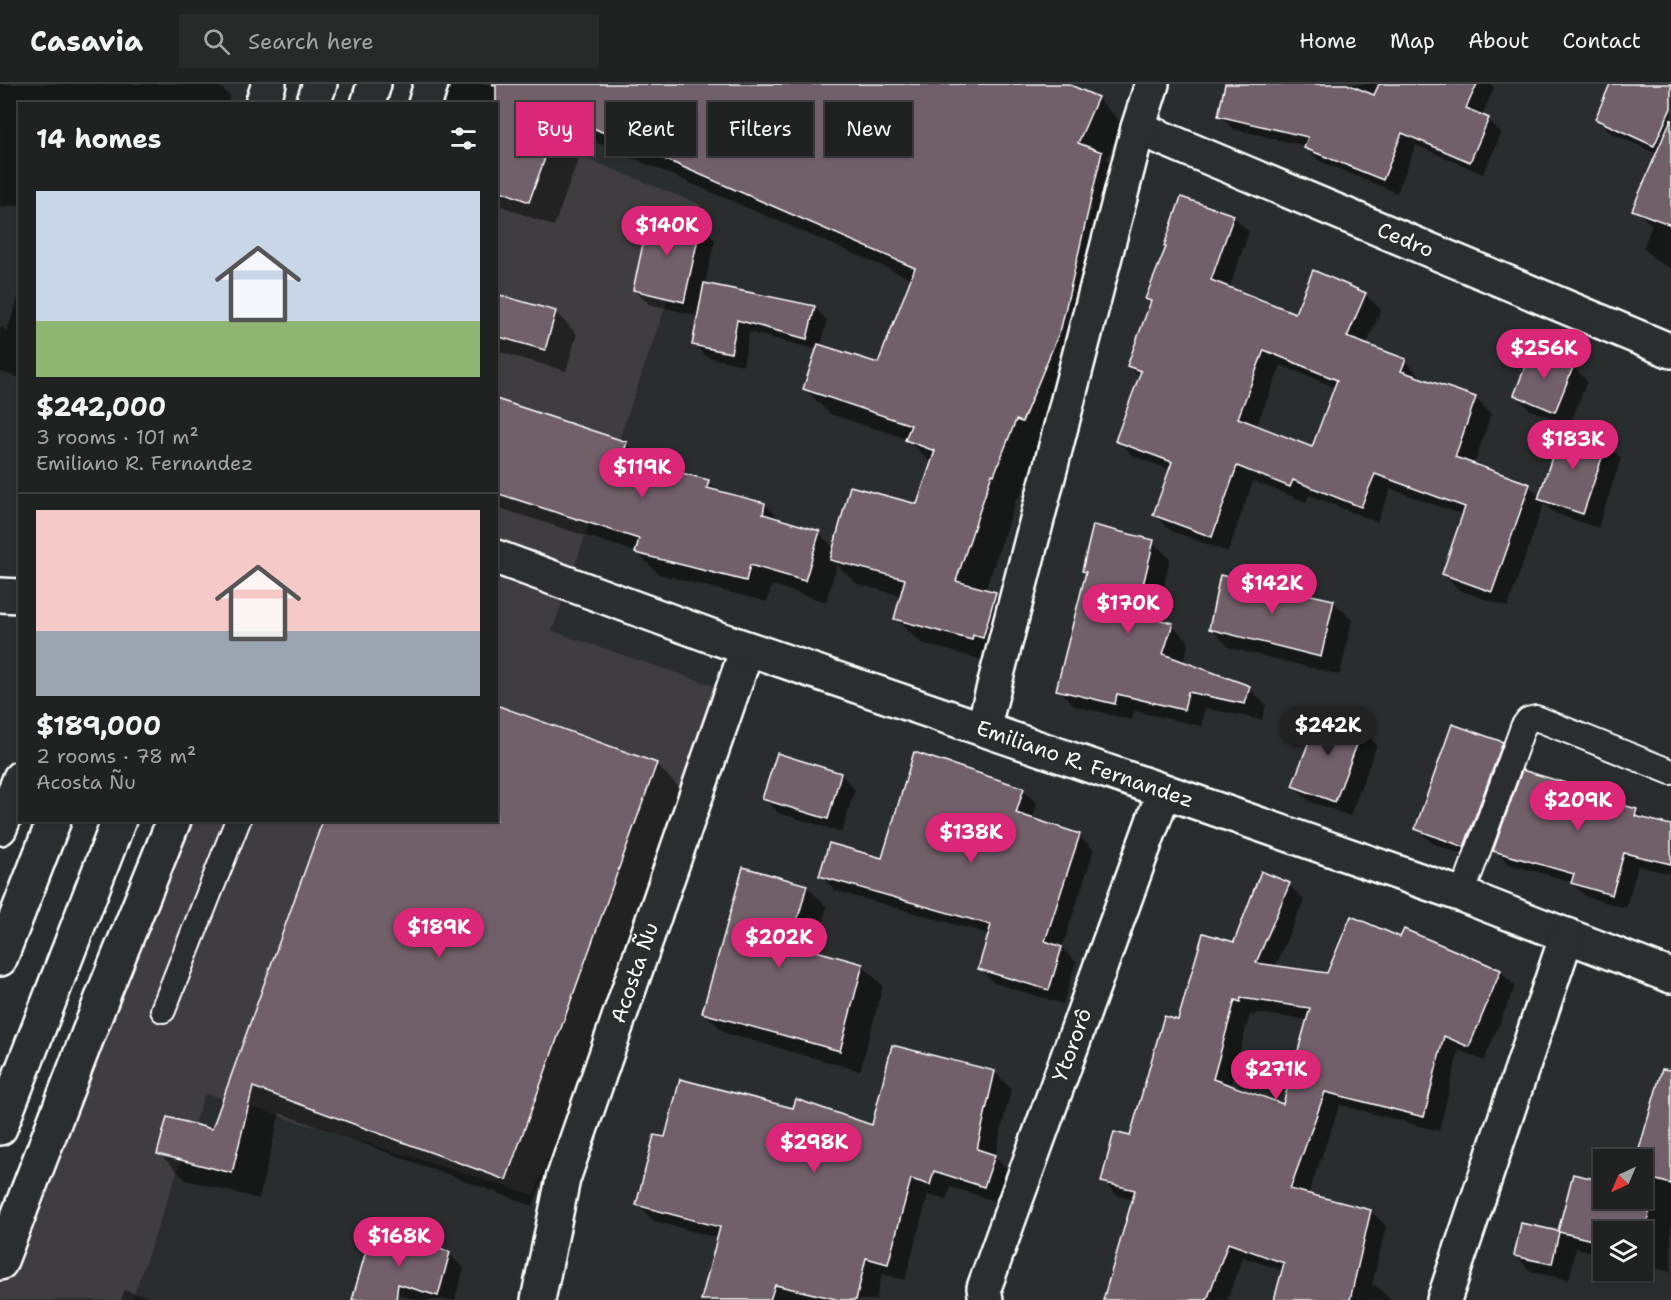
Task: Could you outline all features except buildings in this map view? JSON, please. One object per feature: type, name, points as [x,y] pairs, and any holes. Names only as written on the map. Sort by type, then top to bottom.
[{"type":"main road","points":[[263,102],[269,84]]},
{"type":"main road","points":[[314,102],[320,84]]},
{"type":"main road","points":[[369,102],[374,84]]},
{"type":"main road","points":[[426,102],[431,84]]},
{"type":"main road","points":[[983,729],[1138,128],[1152,84]]},
{"type":"main road","name":"Cedro","points":[[1138,128],[1671,351]]},
{"type":"main road","name":"Emiliano R. Fernandez","points":[[498,557],[747,649],[1164,791],[1462,896],[1671,976]]},
{"type":"main road","points":[[0,595],[18,596]]},
{"type":"main road","name":"Acosta Ñu","points":[[537,1300],[563,1179],[747,649]]},
{"type":"main road","points":[[0,828],[18,783]]},
{"type":"main road","name":"Ytororô","points":[[986,1300],[984,1288],[1164,791]]},
{"type":"main road","points":[[0,959],[53,822]]},
{"type":"main road","points":[[0,1128],[118,822]]},
{"type":"main road","points":[[0,1263],[106,988],[173,822]]},
{"type":"main road","points":[[1444,1300],[1567,935]]},
{"type":"lane","points":[[1462,896],[1523,727],[1528,720],[1536,718],[1671,772]]},
{"type":"lane","points":[[163,1010],[237,822]]},
{"type":"shaded area","points":[[498,122],[516,130],[516,156],[581,156],[701,205],[552,631],[732,692],[534,1195],[205,1093],[132,1300],[0,1300],[0,1283],[177,822],[498,822]]}]
